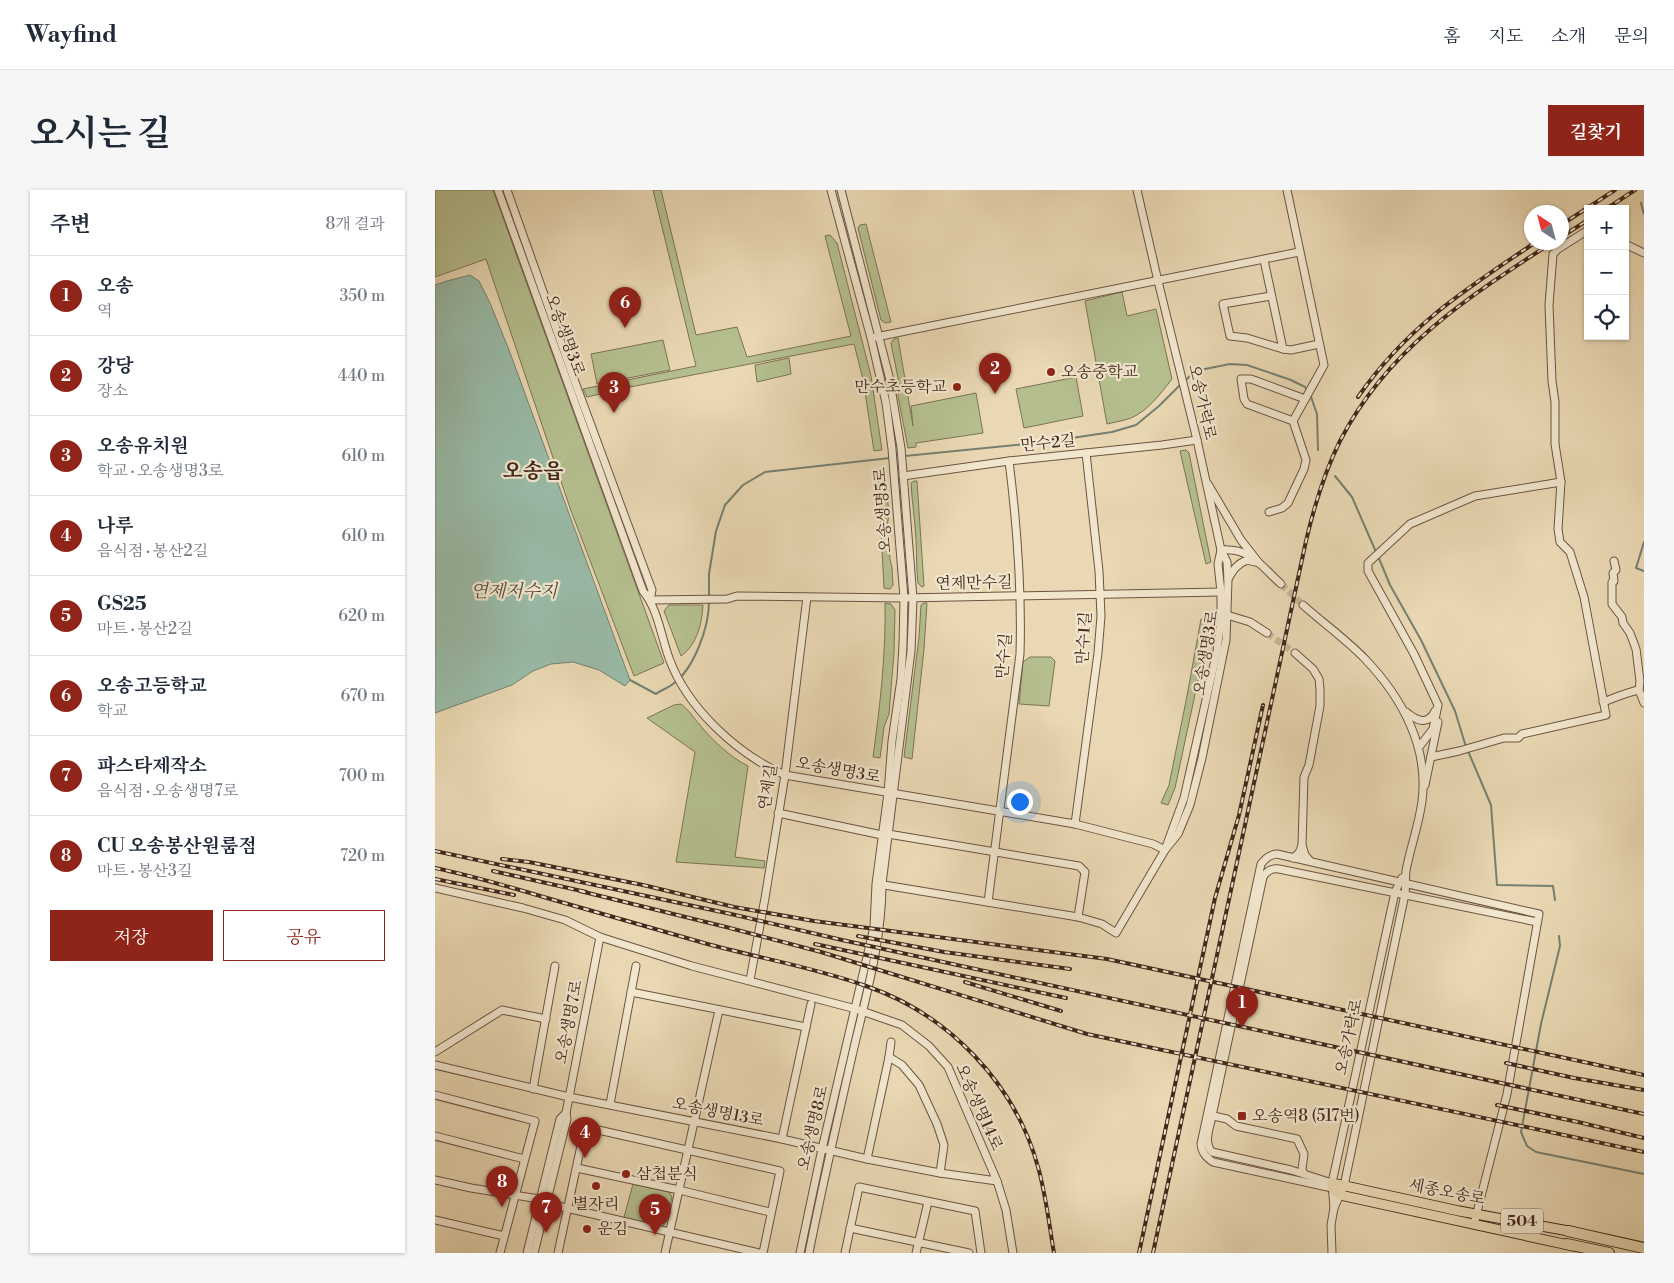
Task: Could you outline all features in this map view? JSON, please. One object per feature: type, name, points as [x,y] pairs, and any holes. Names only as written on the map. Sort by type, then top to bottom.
[{"type":"highway","name":"세종오송로","points":[[1568,1231],[1644,1248]]},
{"type":"highway","name":"세종오송로","points":[[1567,1244],[1609,1253]]},
{"type":"main road","name":"세종오송로","points":[[1332,1185],[1568,1231]]},
{"type":"main road","name":"세종오송로","points":[[1332,1185],[1340,1195],[1567,1244]]},
{"type":"main road","points":[[1568,1231],[1644,1244]]},
{"type":"main road","points":[[1567,1244],[1602,1253]]},
{"type":"street","name":"오송생명3로","points":[[498,190],[639,582],[643,591],[651,600]]},
{"type":"street","name":"오송생명3로","points":[[507,190],[578,391],[652,590],[651,600],[670,660],[684,688],[701,711],[754,759],[785,775],[1075,824],[1153,844],[1165,850]]},
{"type":"street","name":"오송생명5로","points":[[831,190],[874,337],[889,376],[901,448],[913,598],[911,651],[879,884]]},
{"type":"street","name":"오송생명5로","points":[[841,190],[874,337],[892,449],[904,598],[901,679],[892,741],[891,793]]},
{"type":"street","name":"오송가락로","points":[[1137,190],[1197,440],[1221,550]]},
{"type":"street","points":[[1269,512],[1282,508],[1288,503],[1304,469],[1306,460],[1293,422],[1324,365],[1287,190]]},
{"type":"street","points":[[1431,757],[1504,738],[1518,738],[1522,734],[1606,716],[1584,597],[1570,552],[1561,542],[1558,530],[1561,482],[1555,444],[1555,402],[1552,381],[1549,305],[1551,262],[1553,254],[1584,233]]},
{"type":"street","points":[[1629,246],[1644,253]]},
{"type":"street","points":[[874,337],[1299,252]]},
{"type":"street","points":[[1264,260],[1283,350]]},
{"type":"street","points":[[1271,296],[1223,304],[1230,336],[1247,338],[1283,350],[1319,344]]},
{"type":"street","points":[[1293,422],[1247,404],[1244,399],[1241,379],[1251,379],[1306,398]]},
{"type":"street","name":"만수2길","points":[[903,476],[1009,461],[1197,440]]},
{"type":"street","name":"만수1길","points":[[1075,824],[1098,653],[1101,595],[1086,453]]},
{"type":"street","name":"만수길","points":[[989,902],[1020,654],[1021,595],[1009,461]]},
{"type":"street","points":[[1205,477],[1241,540],[1259,563]]},
{"type":"street","points":[[1422,800],[1438,723],[1438,705],[1414,654],[1368,571],[1368,562],[1410,524],[1475,496],[1561,482]]},
{"type":"street","points":[[1221,550],[1233,549],[1246,553],[1281,584]]},
{"type":"street","name":"오송생명3로","points":[[1165,850],[1178,834],[1190,806],[1202,758],[1226,640],[1227,562],[1221,550]]},
{"type":"street","name":"오송생명3로","points":[[1165,850],[1184,798],[1217,651],[1221,619],[1221,592],[1217,564],[1221,550]]},
{"type":"street","points":[[1228,580],[1239,563],[1247,560],[1259,563]]},
{"type":"street","points":[[1614,562],[1616,570],[1613,573],[1612,604],[1622,617],[1636,649],[1640,681],[1639,690],[1644,703]]},
{"type":"street","name":"연제만수길","points":[[651,600],[695,600],[737,596],[913,598],[1221,592]]},
{"type":"street","name":"연제길","points":[[750,980],[785,775],[807,597]]},
{"type":"street","name":"오송가락로","points":[[1303,605],[1365,659],[1382,679],[1404,709],[1419,746],[1422,761],[1422,800],[1403,883],[1405,894],[1344,1186],[1334,1208]]},
{"type":"street","points":[[1227,615],[1250,622],[1267,633]]},
{"type":"street","points":[[1295,653],[1313,670],[1319,679],[1320,689],[1320,706],[1304,777],[1302,846],[1310,862]]},
{"type":"street","points":[[1603,702],[1639,690]]},
{"type":"street","points":[[1404,709],[1414,719],[1421,722],[1433,716],[1438,705]]},
{"type":"street","points":[[1419,746],[1433,729],[1438,705]]},
{"type":"street","points":[[778,813],[885,834],[1079,866],[1085,872],[1078,917]]},
{"type":"street","points":[[1293,858],[1299,853],[1302,846]]},
{"type":"street","points":[[879,884],[1078,917],[1102,924],[1116,933],[1165,850]]},
{"type":"street","points":[[1332,1185],[1304,1174],[1212,1152],[1207,1147],[1209,1115],[1261,864],[1265,858],[1271,855],[1277,854],[1539,914],[1507,1094],[1474,1224]]},
{"type":"street","points":[[1332,1185],[1213,1162],[1202,1152],[1201,1144],[1265,874],[1271,869],[1279,869],[1537,922]]},
{"type":"street","name":"오송가락로","points":[[1332,1253],[1331,1231],[1334,1208],[1332,1185],[1395,892],[1403,883]]},
{"type":"street","name":"오송생명8로","points":[[801,1253],[859,1010],[871,974],[882,911],[879,884]]},
{"type":"street","points":[[435,888],[523,908],[565,920],[600,937]]},
{"type":"street","name":"오송생명14로","points":[[600,937],[692,966],[859,1010],[902,1025],[929,1046],[948,1067],[997,1181],[1006,1210],[1013,1253]]},
{"type":"street","name":"오송생명7로","points":[[534,1253],[542,1201],[560,1119],[565,1113],[569,1097],[600,937]]},
{"type":"street","points":[[533,1089],[555,966]]},
{"type":"street","points":[[611,1104],[636,966]]},
{"type":"street","points":[[631,992],[806,1027]]},
{"type":"street","points":[[782,1139],[811,1004]]},
{"type":"street","points":[[435,1052],[502,1010],[546,1019]]},
{"type":"street","points":[[665,1253],[719,1010]]},
{"type":"street","points":[[867,1159],[891,1042]]},
{"type":"street","points":[[889,1057],[902,1065],[919,1085],[937,1124],[944,1145],[940,1173]]},
{"type":"street","name":"오송생명13로","points":[[435,1065],[569,1097],[782,1139],[867,1159],[940,1173],[997,1181]]},
{"type":"street","points":[[435,1095],[535,1121],[499,1253]]},
{"type":"street","points":[[1209,1115],[1227,1119],[1236,1126],[1297,1139],[1304,1154],[1302,1169],[1304,1174]]},
{"type":"street","points":[[435,1180],[542,1201],[567,1209],[761,1253],[780,1171],[582,1126],[577,1168],[567,1209],[559,1253]]},
{"type":"street","points":[[435,1136],[525,1159]]},
{"type":"street","name":"오송생명8로","points":[[809,1253],[826,1150]]},
{"type":"street","points":[[577,1168],[770,1212]]},
{"type":"street","points":[[845,1253],[859,1187],[975,1211],[981,1253]]},
{"type":"street","name":"오송생명7로","points":[[527,1253],[542,1201]]},
{"type":"street","points":[[916,1253],[928,1202]]},
{"type":"street","points":[[435,1220],[504,1236]]},
{"type":"street","points":[[851,1228],[969,1253]]},
{"type":"shaded area","points":[[435,190],[493,190],[664,663],[634,676],[570,508],[486,259],[435,277]]},
{"type":"shaded area","points":[[653,190],[661,190],[696,335],[737,327],[747,357],[851,336],[825,236],[830,235],[837,243],[871,376],[882,450],[874,451],[863,379],[854,344],[587,397],[583,389],[696,366]]},
{"type":"shaded area","points":[[866,224],[891,322],[885,323],[881,320],[858,228],[860,225]]},
{"type":"shaded area","points":[[1122,292],[1127,316],[1156,309],[1172,379],[1143,411],[1131,418],[1107,424],[1085,301]]},
{"type":"shaded area","points":[[898,338],[913,426],[911,406],[976,393],[983,433],[916,443],[916,447],[908,448],[898,396],[899,383],[891,343],[894,339]]},
{"type":"shaded area","points":[[663,340],[670,370],[597,384],[591,354]]},
{"type":"shaded area","points":[[789,358],[791,374],[757,382],[755,365]]},
{"type":"shaded area","points":[[1076,377],[1083,416],[1024,428],[1016,389]]},
{"type":"shaded area","points":[[1186,450],[1189,453],[1211,562],[1206,564],[1180,451]]},
{"type":"shaded area","points":[[878,474],[885,474],[889,514],[887,527],[893,585],[890,589],[884,588]]},
{"type":"shaded area","points":[[917,481],[924,586],[922,587],[918,583],[917,577],[916,532],[911,483]]},
{"type":"shaded area","points":[[885,603],[891,604],[895,610],[894,652],[889,714],[884,727],[880,758],[873,757],[885,642]]},
{"type":"shaded area","points":[[927,603],[924,649],[912,759],[904,757],[919,637],[921,605]]},
{"type":"shaded area","points":[[669,605],[703,605],[695,640],[681,656],[664,611]]},
{"type":"shaded area","points":[[1201,619],[1209,619],[1200,671],[1175,788],[1168,805],[1161,803],[1169,785]]},
{"type":"shaded area","points":[[1030,657],[1051,657],[1055,661],[1049,706],[1019,704],[1023,662]]},
{"type":"shaded area","points":[[681,704],[715,742],[748,766],[735,857],[765,861],[764,868],[676,862],[695,752],[647,718],[674,705]]},
{"type":"shaded area","points":[[633,1184],[669,1192],[672,1197],[666,1222],[660,1230],[623,1221]]},
{"type":"water","name":"연제저수지","points":[[470,275],[479,281],[509,350],[630,680],[625,686],[599,670],[573,662],[551,664],[533,671],[512,685],[435,713],[435,285]]},
{"type":"waterway","points":[[1641,203],[1644,214]]},
{"type":"waterway","points":[[1185,381],[1195,371],[1230,364],[1247,365],[1291,380],[1307,390]]},
{"type":"waterway","points":[[905,456],[1045,442],[1112,432],[1136,425],[1181,384]]},
{"type":"waterway","points":[[1310,394],[1317,414],[1318,450]]},
{"type":"waterway","points":[[709,598],[709,574],[716,531],[725,505],[743,485],[765,472],[890,458]]},
{"type":"waterway","points":[[1335,476],[1352,497],[1376,552]]},
{"type":"waterway","points":[[1644,542],[1636,568],[1644,571]]},
{"type":"waterway","points":[[1378,556],[1390,585],[1421,640],[1455,711],[1466,747]]},
{"type":"waterway","points":[[630,680],[656,694],[681,677],[699,647],[706,623],[709,602]]},
{"type":"waterway","points":[[1468,751],[1491,805],[1497,885],[1553,886],[1555,900]]},
{"type":"waterway","points":[[1559,936],[1560,946],[1541,1024],[1521,1132],[1527,1146],[1536,1152],[1644,1174]]},
{"type":"tunnel","points":[[1281,584],[1303,605]]},
{"type":"tunnel","points":[[1267,633],[1295,653]]},
{"type":"railway","points":[[1569,220],[1615,190]]},
{"type":"railway","points":[[1612,205],[1635,190]]},
{"type":"railway","points":[[1569,232],[1584,223]]},
{"type":"railway","points":[[1358,397],[1377,372],[1417,329],[1462,293],[1524,250]]},
{"type":"railway","points":[[1153,1253],[1306,541],[1329,465],[1359,408],[1381,379],[1406,352],[1432,328],[1490,283],[1541,250]]},
{"type":"railway","points":[[1139,1253],[1215,898],[1239,815],[1263,705]]},
{"type":"railway","points":[[435,851],[1644,1114]]},
{"type":"railway","points":[[502,859],[529,862],[643,885],[734,907],[814,921],[1107,959],[1644,1075]]},
{"type":"railway","points":[[435,868],[491,882],[704,943],[846,979],[896,998],[924,1014],[950,1033],[974,1056],[995,1080],[1013,1107],[1027,1136],[1038,1167],[1054,1253]]},
{"type":"railway","points":[[493,871],[586,892]]},
{"type":"railway","points":[[435,879],[514,895]]},
{"type":"railway","points":[[580,891],[821,952],[1087,1034],[1644,1152]]},
{"type":"railway","points":[[858,936],[944,952],[1070,969]]},
{"type":"railway","points":[[815,944],[1066,998]]},
{"type":"railway","points":[[965,982],[1061,1011]]},
{"type":"railway","points":[[1506,1063],[1574,1078],[1644,1090]]},
{"type":"railway","points":[[1497,1105],[1644,1138]]},
{"type":"place","name":"오송고등학교","points":[[625,328]]},
{"type":"place","name":"오송중학교","points":[[1051,372]]},
{"type":"place","name":"만수초등학교","points":[[957,387]]},
{"type":"place","name":"강당","points":[[995,394]]},
{"type":"place","name":"오송유치원","points":[[614,413]]},
{"type":"place","name":"오송","points":[[1242,1028]]},
{"type":"place","name":"오송역8 (517번)","points":[[1242,1116]]},
{"type":"place","name":"나루","points":[[585,1158]]},
{"type":"place","name":"삼첩분식","points":[[626,1174]]},
{"type":"place","name":"별자리","points":[[596,1186]]},
{"type":"place","name":"CU 오송봉산원룸점","points":[[502,1207]]},
{"type":"place","name":"운김","points":[[587,1229]]},
{"type":"place","name":"파스타제작소","points":[[546,1233]]},
{"type":"place","name":"GS25","points":[[655,1235]]},
{"type":"district","name":"오송읍","points":[[533,472]]}]
